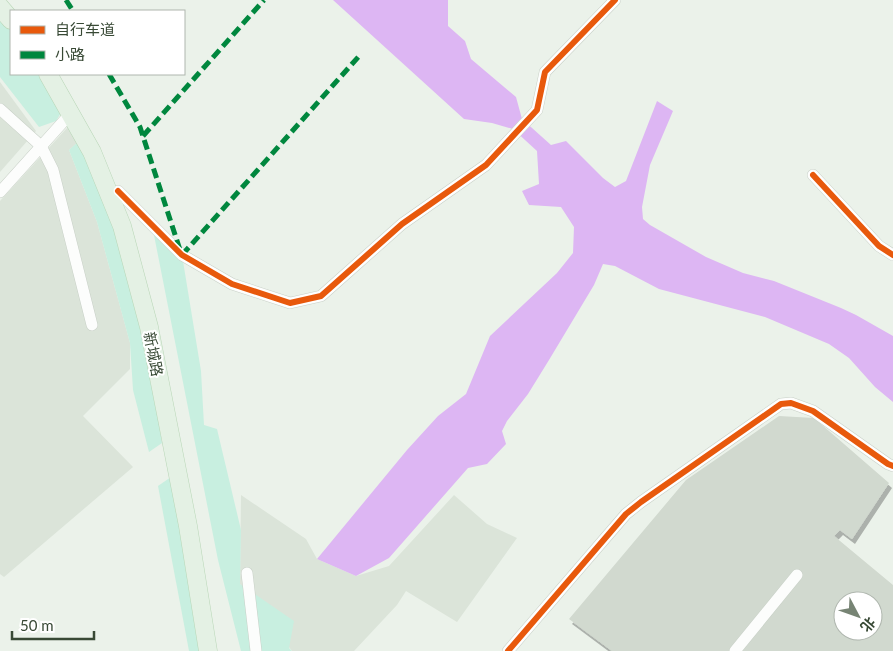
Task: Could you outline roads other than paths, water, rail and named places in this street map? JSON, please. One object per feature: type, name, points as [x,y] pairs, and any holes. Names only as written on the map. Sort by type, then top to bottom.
[{"type":"main road","points":[[6,0],[14,10]]},
{"type":"main road","points":[[0,6],[10,19]]},
{"type":"main road","name":"新城路","points":[[49,75],[92,152],[122,226],[149,327],[188,526],[208,651]]},
{"type":"main road","name":"新城路","points":[[59,75],[100,148],[131,223],[157,325],[196,525],[216,651]]},
{"type":"street","points":[[118,191],[182,255],[232,284],[290,303],[321,296],[402,224],[486,165],[537,110],[545,72],[615,0]]},
{"type":"street","points":[[0,109],[41,146],[53,170],[92,325]]},
{"type":"street","points":[[0,192],[70,113]]},
{"type":"street","points":[[813,175],[879,246],[893,255]]},
{"type":"street","points":[[508,651],[626,514],[781,404],[791,402],[813,411],[893,466]]},
{"type":"street","points":[[247,573],[256,651]]},
{"type":"street","points":[[735,651],[797,575]]}]
